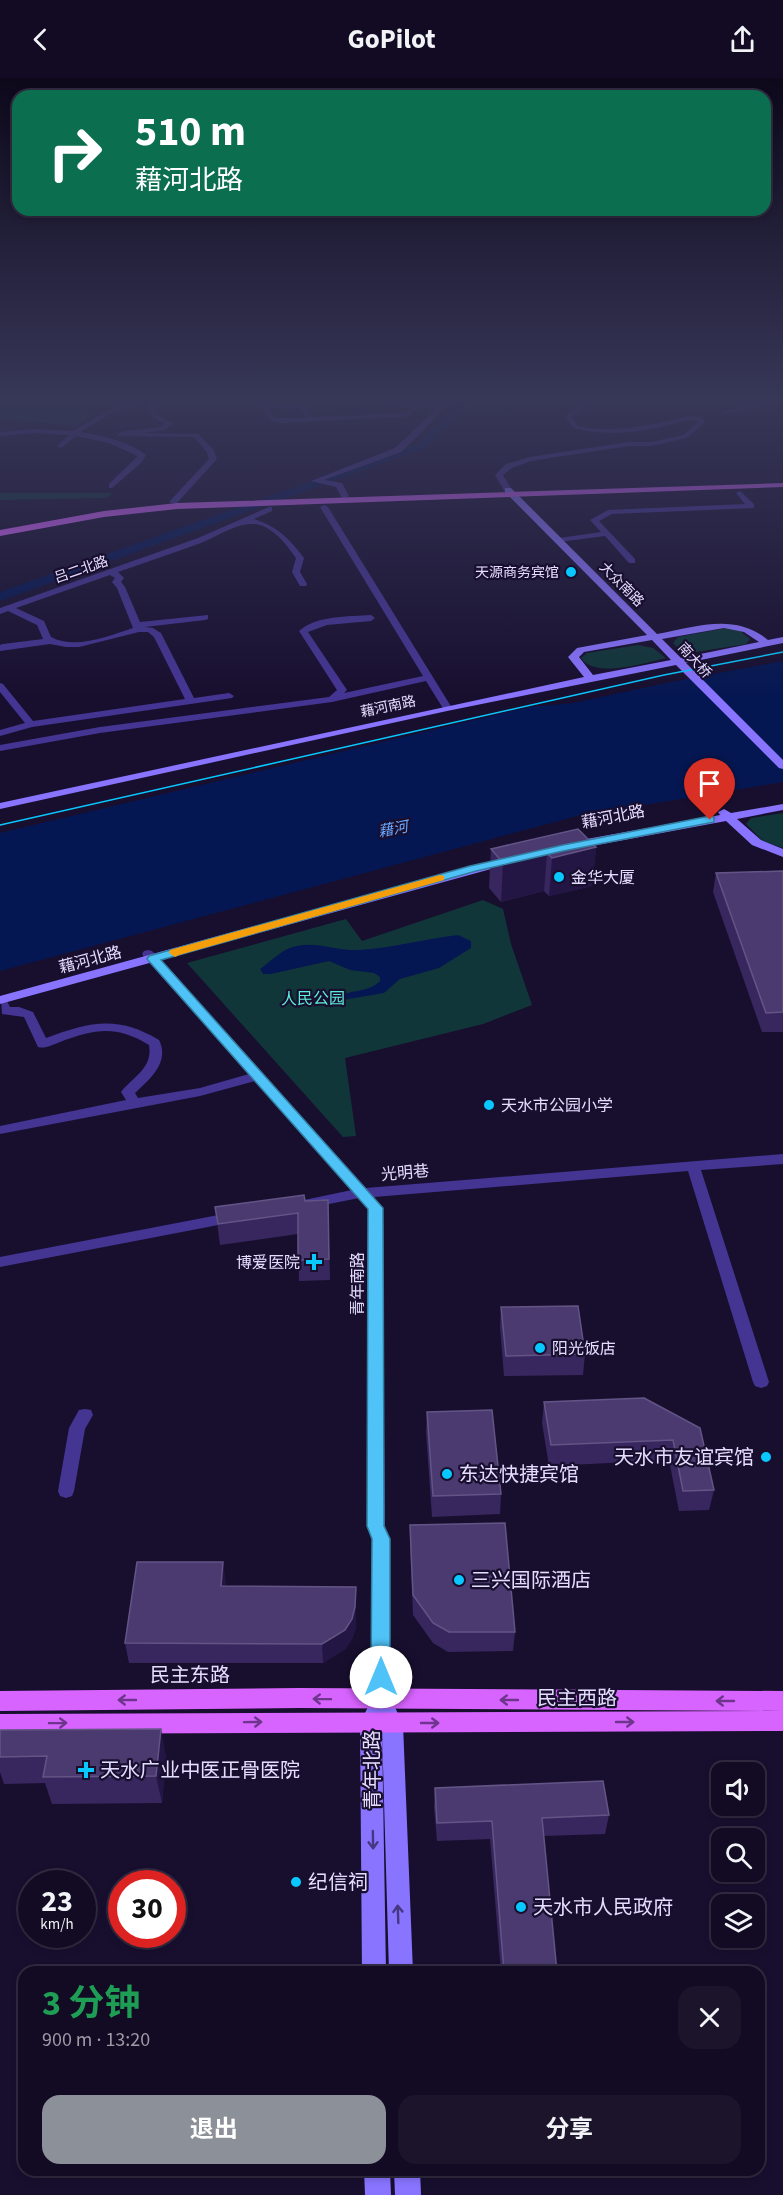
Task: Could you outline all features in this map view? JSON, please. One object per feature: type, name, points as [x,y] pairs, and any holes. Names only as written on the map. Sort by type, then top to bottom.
[{"type":"main road","points":[[0,535],[142,513],[252,504],[370,499]]},
{"type":"main road","name":"大众南路","points":[[518,499],[656,637]]},
{"type":"main road","points":[[590,678],[573,657],[581,650],[724,625],[738,626],[755,633],[766,644]]},
{"type":"main road","name":"南大桥","points":[[656,637],[783,766]]},
{"type":"main road","name":"南大桥","points":[[656,637],[783,778]]},
{"type":"main road","name":"藉河南路","points":[[0,806],[447,708],[783,640]]},
{"type":"main road","name":"藉河北路","points":[[555,847],[783,802]]},
{"type":"main road","name":"藉河北路","points":[[726,814],[783,807]]},
{"type":"main road","points":[[726,814],[746,836],[762,846],[783,853]]},
{"type":"main road","name":"藉河北路","points":[[0,998],[522,854]]},
{"type":"main road","name":"民主东路","points":[[0,1701],[299,1698],[381,1700]]},
{"type":"main road","name":"民主西路","points":[[381,1700],[783,1701]]},
{"type":"main road","name":"青年北路","points":[[374,1966],[381,1700]]},
{"type":"main road","points":[[0,1724],[297,1721],[381,1723]]},
{"type":"main road","name":"民主西路","points":[[381,1723],[783,1721]]},
{"type":"main road","name":"青年北路","points":[[381,1723],[400,1966]]},
{"type":"main road","points":[[377,2176],[378,2195]]},
{"type":"main road","points":[[407,2176],[408,2195]]},
{"type":"street","points":[[173,502],[176,499]]},
{"type":"street","points":[[632,561],[594,520],[611,512],[751,506],[745,499]]},
{"type":"street","points":[[324,507],[447,708]]},
{"type":"street","name":"吕二北路","points":[[4,609],[224,531],[269,509]]},
{"type":"street","points":[[224,531],[254,521],[278,530],[300,558],[296,572],[303,584]]},
{"type":"street","points":[[559,540],[606,534]]},
{"type":"street","points":[[112,572],[120,578],[116,582],[121,587],[137,627]]},
{"type":"street","points":[[4,609],[41,623],[50,641]]},
{"type":"street","points":[[0,648],[50,641],[62,645],[78,644],[137,627],[205,617]]},
{"type":"street","points":[[333,698],[342,690],[325,666],[316,645],[303,631],[322,623],[371,618]]},
{"type":"street","points":[[137,627],[150,630],[158,635],[191,701]]},
{"type":"street","points":[[0,748],[100,730],[333,698],[429,678]]},
{"type":"street","points":[[0,686],[32,724]]},
{"type":"street","points":[[0,733],[32,724],[230,696]]},
{"type":"street","name":"青年南路","points":[[150,957],[375,1208],[375,1503],[376,1526],[381,1539],[381,1700]]},
{"type":"street","points":[[0,998],[6,1011],[19,1011],[29,1015],[42,1044],[88,1028],[104,1025],[133,1030],[155,1043],[157,1055],[151,1070],[128,1092],[134,1103]]},
{"type":"street","points":[[0,1130],[200,1092],[257,1076]]},
{"type":"street","name":"光明巷","points":[[292,1207],[362,1193],[783,1160]]},
{"type":"street","points":[[693,1166],[761,1382]]},
{"type":"street","points":[[0,1262],[245,1215]]},
{"type":"street","points":[[66,1491],[77,1428],[85,1415]]},
{"type":"green space","points":[[0,499],[64,499],[0,500]]},
{"type":"green space","points":[[726,628],[739,630],[750,639],[746,644],[684,654],[673,643],[678,637]]},
{"type":"green space","points":[[638,645],[653,648],[666,658],[609,669],[597,668],[581,658],[587,653]]},
{"type":"green space","points":[[783,813],[783,848],[763,841],[746,824],[751,818]]},
{"type":"green space","name":"人民公园","points":[[483,900],[503,909],[511,944],[532,1005],[483,1024],[345,1058],[356,1136],[343,1137],[187,963],[346,919],[362,941]]},
{"type":"water","name":"藉河","points":[[783,661],[783,782],[577,816],[0,971],[0,833],[529,707],[573,703]]},
{"type":"water","points":[[458,935],[471,941],[471,948],[439,968],[400,979],[384,993],[343,1000],[336,998],[375,985],[380,981],[380,977],[374,973],[350,970],[329,961],[271,974],[263,974],[260,969],[282,952],[299,946],[316,945],[358,950]]},
{"type":"building","points":[[578,829],[596,847],[552,858],[547,853],[503,863],[491,849]]},
{"type":"building","points":[[783,871],[783,1012],[766,1013],[716,873]]},
{"type":"building","points":[[304,1195],[305,1201],[328,1200],[329,1259],[298,1260],[298,1213],[218,1224],[215,1207]]},
{"type":"building","points":[[578,1306],[585,1354],[506,1356],[501,1307]]},
{"type":"building","points":[[644,1398],[700,1428],[714,1490],[683,1491],[673,1440],[551,1445],[544,1402]]},
{"type":"building","points":[[492,1410],[501,1494],[433,1496],[427,1412]]},
{"type":"building","name":"三兴国际酒店","points":[[505,1523],[515,1632],[449,1632],[433,1623],[413,1595],[410,1525]]},
{"type":"building","points":[[137,1562],[223,1562],[221,1586],[356,1587],[355,1607],[352,1619],[345,1630],[322,1644],[125,1643]]},
{"type":"building","points":[[161,1729],[156,1776],[43,1777],[47,1756],[0,1757],[0,1730]]},
{"type":"building","name":"天水市人民政府","points":[[603,1781],[609,1815],[542,1818],[556,1966],[504,1966],[492,1821],[437,1823],[435,1788]]},
{"type":"waterway","points":[[0,597],[274,499]]},
{"type":"tram line","points":[[0,825],[664,675],[783,652]]},
{"type":"slow traffic","points":[[175,953],[440,878]]},
{"type":"place","name":"天源商务宾馆","points":[[571,572]]},
{"type":"place","name":"金华大厦","points":[[559,877]]},
{"type":"place","name":"天水市公园小学","points":[[489,1105]]},
{"type":"place","name":"博爱医院","points":[[314,1262]]},
{"type":"place","name":"阳光饭店","points":[[540,1348]]},
{"type":"place","name":"天水市友谊宾馆","points":[[766,1457]]},
{"type":"place","name":"东达快捷宾馆","points":[[447,1474]]},
{"type":"place","name":"三兴国际酒店","points":[[459,1580]]},
{"type":"place","name":"天水广业中医正骨医院","points":[[86,1770]]},
{"type":"place","name":"纪信祠","points":[[296,1882]]},
{"type":"place","name":"天水市人民政府","points":[[521,1907]]},
{"type":"route","points":[[381,1677],[381,1539],[376,1526],[375,1503],[375,1208],[153,959],[474,868],[563,848],[710,820]]}]
